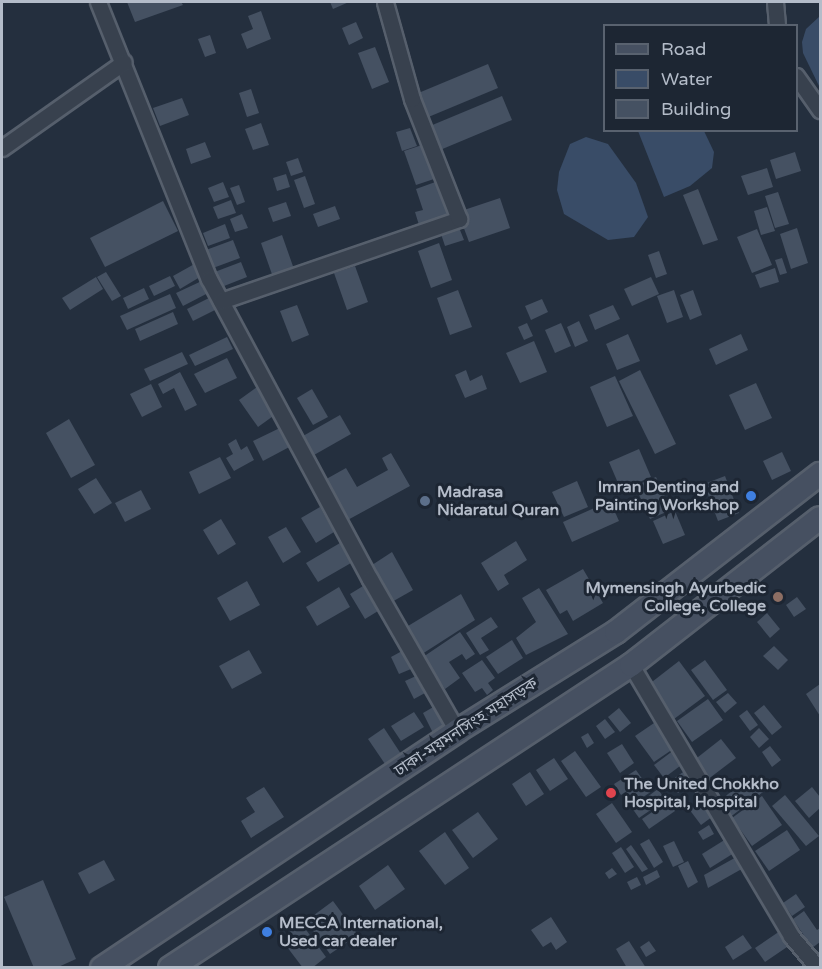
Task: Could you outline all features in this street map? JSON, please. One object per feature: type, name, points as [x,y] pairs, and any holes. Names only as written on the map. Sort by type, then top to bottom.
[{"type":"main road","name":"ঢাকা-ময়মনসিংহ মহাসড়ক","points":[[102,968],[457,730],[616,632],[820,474]]},
{"type":"main road","points":[[170,968],[632,665],[820,518]]},
{"type":"street","points":[[98,2],[221,301],[370,579],[457,730]]},
{"type":"street","points":[[221,301],[459,219],[412,99],[385,2]]},
{"type":"street","points":[[775,2],[777,24]]},
{"type":"street","points":[[2,148],[124,62]]},
{"type":"street","points":[[798,79],[820,110]]},
{"type":"street","points":[[632,665],[791,936],[818,968]]},
{"type":"water","points":[[820,16],[820,88],[803,53],[802,42],[806,29]]},
{"type":"water","points":[[638,132],[704,132],[714,152],[712,168],[690,186],[664,197]]},
{"type":"water","points":[[586,137],[608,144],[636,183],[648,217],[634,237],[608,240],[564,214],[557,190],[559,172],[570,144]]},
{"type":"building","points":[[127,2],[181,2],[183,5],[135,22]]},
{"type":"building","points":[[330,2],[349,2],[333,9]]},
{"type":"building","points":[[261,11],[271,39],[247,49],[241,34],[253,29],[248,16]]},
{"type":"building","points":[[356,22],[363,38],[349,45],[342,28]]},
{"type":"building","points":[[210,35],[216,53],[205,57],[198,39]]},
{"type":"building","points":[[375,47],[389,82],[372,89],[358,53]]},
{"type":"building","points":[[488,64],[498,88],[426,118],[416,94]]},
{"type":"building","points":[[251,89],[259,113],[247,117],[239,93]]},
{"type":"building","points":[[502,96],[512,120],[440,150],[430,126]]},
{"type":"building","points":[[182,98],[189,115],[160,126],[153,108]]},
{"type":"building","points":[[261,123],[269,145],[253,150],[245,129]]},
{"type":"building","points":[[410,128],[417,146],[402,151],[396,132]]},
{"type":"building","points":[[205,142],[211,157],[191,164],[186,149]]},
{"type":"building","points":[[425,144],[437,178],[416,185],[404,151]]},
{"type":"building","points":[[795,152],[801,171],[776,179],[770,160]]},
{"type":"building","points":[[298,158],[303,172],[291,176],[286,162]]},
{"type":"building","points":[[767,168],[773,187],[748,195],[741,176]]},
{"type":"building","points":[[286,174],[290,187],[277,191],[273,178]]},
{"type":"building","points":[[305,176],[315,204],[304,208],[294,180]]},
{"type":"building","points":[[438,181],[450,214],[419,225],[415,212],[423,210],[416,189]]},
{"type":"building","points":[[223,182],[229,197],[214,202],[208,188]]},
{"type":"building","points":[[239,185],[245,202],[237,205],[230,188]]},
{"type":"building","points":[[698,189],[718,240],[703,245],[683,195]]},
{"type":"building","points":[[778,192],[789,224],[775,228],[765,196]]},
{"type":"building","points":[[500,198],[510,228],[469,242],[458,212]]},
{"type":"building","points":[[231,200],[236,213],[218,219],[213,207]]},
{"type":"building","points":[[163,201],[178,231],[105,267],[90,238]]},
{"type":"building","points":[[286,202],[291,216],[273,222],[268,208]]},
{"type":"building","points":[[335,206],[340,219],[318,227],[313,214]]},
{"type":"building","points":[[767,207],[775,231],[761,235],[754,211]]},
{"type":"building","points":[[242,214],[248,228],[235,232],[230,219]]},
{"type":"building","points":[[225,224],[230,238],[208,246],[203,233]]},
{"type":"building","points":[[458,225],[464,240],[445,246],[440,231]]},
{"type":"building","points":[[797,228],[808,263],[791,269],[780,234]]},
{"type":"building","points":[[757,229],[772,265],[752,273],[737,237]]},
{"type":"building","points":[[282,235],[295,272],[274,280],[261,243]]},
{"type":"building","points":[[233,240],[240,258],[213,268],[206,250]]},
{"type":"building","points":[[439,243],[452,280],[431,288],[418,251]]},
{"type":"building","points":[[659,251],[667,274],[656,278],[648,255]]},
{"type":"building","points":[[782,258],[787,273],[780,275],[775,260]]},
{"type":"building","points":[[198,262],[205,274],[180,289],[173,276]]},
{"type":"building","points":[[241,262],[247,277],[219,288],[212,273]]},
{"type":"building","points":[[355,266],[368,302],[347,310],[334,273]]},
{"type":"building","points":[[775,268],[779,282],[760,288],[755,275]]},
{"type":"building","points":[[106,272],[121,296],[112,301],[97,277]]},
{"type":"building","points":[[170,276],[175,286],[154,296],[149,286]]},
{"type":"building","points":[[96,277],[103,289],[70,310],[62,298]]},
{"type":"building","points":[[651,277],[659,294],[632,306],[624,289]]},
{"type":"building","points":[[206,279],[212,291],[183,306],[176,293]]},
{"type":"building","points":[[144,288],[149,299],[128,309],[123,298]]},
{"type":"building","points":[[458,290],[472,327],[450,335],[437,298]]},
{"type":"building","points":[[674,290],[683,317],[667,323],[657,296]]},
{"type":"building","points":[[693,290],[702,315],[690,320],[680,295]]},
{"type":"building","points":[[170,294],[176,308],[127,330],[120,316]]},
{"type":"building","points":[[211,297],[217,309],[193,321],[187,309]]},
{"type":"building","points":[[542,299],[548,312],[531,320],[525,306]]},
{"type":"building","points":[[297,305],[309,335],[292,342],[280,311]]},
{"type":"building","points":[[613,305],[620,319],[595,330],[589,315]]},
{"type":"building","points":[[173,312],[178,324],[140,341],[135,329]]},
{"type":"building","points":[[579,321],[588,341],[575,347],[567,327]]},
{"type":"building","points":[[527,323],[533,336],[524,340],[518,327]]},
{"type":"building","points":[[561,323],[571,346],[555,353],[545,330]]},
{"type":"building","points":[[628,334],[640,361],[617,370],[606,344]]},
{"type":"building","points":[[741,334],[748,350],[716,365],[709,349]]},
{"type":"building","points":[[227,337],[233,349],[195,366],[189,355]]},
{"type":"building","points":[[534,341],[547,372],[520,383],[506,353]]},
{"type":"building","points":[[182,352],[188,364],[150,381],[144,369]]},
{"type":"building","points":[[227,358],[237,378],[205,393],[194,374]]},
{"type":"building","points":[[466,370],[470,381],[482,375],[487,389],[465,398],[455,375]]},
{"type":"building","points":[[640,370],[676,444],[655,454],[619,381]]},
{"type":"building","points":[[180,372],[197,405],[185,411],[174,388],[163,394],[158,384]]},
{"type":"building","points":[[615,376],[633,416],[607,427],[590,387]]},
{"type":"building","points":[[756,383],[772,418],[745,430],[729,395]]},
{"type":"building","points":[[151,384],[162,407],[142,417],[130,394]]},
{"type":"building","points":[[257,387],[276,414],[258,427],[239,400]]},
{"type":"building","points":[[312,389],[328,417],[313,425],[297,398]]},
{"type":"building","points":[[340,415],[351,434],[314,455],[303,436]]},
{"type":"building","points":[[69,419],[95,465],[71,478],[46,433]]},
{"type":"building","points":[[286,425],[295,444],[263,461],[253,441]]},
{"type":"building","points":[[236,439],[241,450],[247,446],[254,460],[234,471],[226,458],[233,454],[228,444]]},
{"type":"building","points":[[639,449],[651,477],[621,490],[609,462]]},
{"type":"building","points":[[782,452],[791,471],[772,480],[763,461]]},
{"type":"building","points":[[391,453],[410,486],[344,522],[321,482],[346,468],[357,487],[388,470],[382,458]]},
{"type":"building","points":[[220,457],[231,478],[199,494],[189,472]]},
{"type":"building","points":[[725,476],[739,513],[718,521],[704,484]]},
{"type":"building","points":[[656,477],[671,510],[650,519],[635,486]]},
{"type":"building","points":[[96,478],[112,503],[94,514],[78,489]]},
{"type":"building","points":[[577,481],[588,507],[564,517],[552,492]]},
{"type":"building","points":[[141,490],[151,509],[125,522],[115,503]]},
{"type":"building","points":[[610,501],[619,521],[572,542],[563,522]]},
{"type":"building","points":[[320,507],[334,532],[316,543],[301,518]]},
{"type":"building","points":[[675,511],[685,535],[663,544],[653,521]]},
{"type":"building","points":[[221,519],[236,544],[218,555],[203,530]]},
{"type":"building","points":[[286,527],[301,552],[283,563],[268,537]]},
{"type":"building","points":[[516,541],[527,560],[504,575],[509,584],[498,591],[481,563]]},
{"type":"building","points":[[340,543],[351,563],[318,582],[306,563]]},
{"type":"building","points":[[392,552],[413,590],[390,603],[369,567]]},
{"type":"building","points":[[583,569],[603,603],[573,621],[567,610],[560,614],[546,590]]},
{"type":"building","points":[[247,581],[260,605],[230,621],[217,598]]},
{"type":"building","points":[[368,583],[383,608],[365,619],[350,594]]},
{"type":"building","points":[[339,587],[350,607],[317,626],[306,607]]},
{"type":"building","points":[[539,588],[568,634],[526,655],[516,638],[536,622],[522,598]]},
{"type":"building","points":[[461,594],[475,620],[419,656],[403,629]]},
{"type":"building","points":[[797,597],[806,609],[794,617],[786,605]]},
{"type":"building","points":[[767,613],[780,629],[770,638],[757,622]]},
{"type":"building","points":[[491,617],[498,627],[481,638],[489,650],[480,655],[466,633]]},
{"type":"building","points":[[460,632],[475,654],[466,660],[462,654],[449,662],[460,678],[445,689],[423,657]]},
{"type":"building","points":[[512,640],[523,658],[498,674],[486,657]]},
{"type":"building","points":[[774,646],[788,660],[778,670],[763,656]]},
{"type":"building","points":[[249,650],[262,673],[232,689],[219,666]]},
{"type":"building","points":[[402,651],[411,669],[399,674],[391,657]]},
{"type":"building","points":[[482,660],[495,678],[488,683],[493,690],[487,695],[482,688],[475,692],[462,673]]},
{"type":"building","points":[[705,660],[727,690],[713,700],[691,670]]},
{"type":"building","points":[[679,661],[705,696],[674,719],[648,685]]},
{"type":"building","points":[[416,676],[425,693],[414,699],[405,681]]},
{"type":"building","points":[[820,684],[820,716],[806,694]]},
{"type":"building","points":[[728,693],[737,703],[725,713],[716,702]]},
{"type":"building","points":[[708,699],[723,720],[692,742],[677,721]]},
{"type":"building","points":[[764,705],[782,727],[772,735],[754,713]]},
{"type":"building","points":[[435,706],[445,726],[433,733],[423,713]]},
{"type":"building","points":[[619,708],[631,723],[620,732],[608,717]]},
{"type":"building","points":[[747,710],[758,725],[750,731],[739,716]]},
{"type":"building","points":[[414,712],[424,727],[401,741],[391,726]]},
{"type":"building","points":[[605,719],[615,732],[605,739],[596,726]]},
{"type":"building","points":[[657,721],[676,747],[654,762],[635,736]]},
{"type":"building","points":[[384,728],[401,754],[385,764],[368,739]]},
{"type":"building","points":[[759,728],[769,739],[759,748],[750,737]]},
{"type":"building","points":[[588,733],[594,743],[587,748],[581,737]]},
{"type":"building","points":[[721,739],[736,758],[707,780],[693,761]]},
{"type":"building","points":[[622,744],[634,763],[620,773],[607,753]]},
{"type":"building","points":[[770,746],[781,760],[772,767],[762,752]]},
{"type":"building","points":[[674,750],[684,763],[664,778],[654,765]]},
{"type":"building","points":[[575,751],[601,787],[586,797],[561,761]]},
{"type":"building","points":[[554,758],[568,779],[550,791],[536,770]]},
{"type":"building","points":[[636,770],[643,780],[621,795],[614,784]]},
{"type":"building","points":[[686,770],[694,781],[678,793],[669,782]]},
{"type":"building","points":[[530,772],[544,794],[526,806],[512,784]]},
{"type":"building","points":[[751,776],[763,792],[729,818],[718,802]]},
{"type":"building","points":[[645,781],[652,791],[630,806],[623,795]]},
{"type":"building","points":[[264,787],[284,817],[251,838],[241,821],[255,812],[246,798]]},
{"type":"building","points":[[812,787],[820,797],[820,808],[809,818],[795,801]]},
{"type":"building","points":[[658,789],[665,800],[639,818],[632,808]]},
{"type":"building","points":[[785,795],[819,836],[806,846],[772,806]]},
{"type":"building","points":[[762,796],[782,825],[752,846],[732,818]]},
{"type":"building","points":[[704,798],[716,814],[701,825],[689,809]]},
{"type":"building","points":[[668,801],[675,811],[649,829],[642,819]]},
{"type":"building","points":[[612,803],[632,832],[616,843],[596,814]]},
{"type":"building","points":[[478,812],[498,839],[473,858],[452,830]]},
{"type":"building","points":[[709,825],[714,834],[703,840],[698,832]]},
{"type":"building","points":[[787,830],[800,850],[769,871],[755,851]]},
{"type":"building","points":[[445,832],[469,868],[445,885],[419,851]]},
{"type":"building","points":[[649,839],[663,862],[654,868],[640,844]]},
{"type":"building","points":[[726,839],[734,853],[710,868],[702,854]]},
{"type":"building","points":[[674,841],[684,862],[673,867],[663,846]]},
{"type":"building","points":[[631,845],[648,869],[642,872],[626,849]]},
{"type":"building","points":[[621,847],[634,867],[625,873],[612,853]]},
{"type":"building","points":[[740,855],[747,866],[708,888],[704,875]]},
{"type":"building","points":[[104,860],[115,880],[89,894],[78,873]]},
{"type":"building","points":[[688,861],[698,882],[688,888],[678,866]]},
{"type":"building","points":[[388,865],[405,889],[375,910],[359,886]]},
{"type":"building","points":[[612,868],[617,874],[609,879],[605,873]]},
{"type":"building","points":[[657,870],[660,877],[646,885],[643,877]]},
{"type":"building","points":[[637,877],[641,885],[631,890],[627,882]]},
{"type":"building","points":[[43,880],[76,959],[56,968],[34,968],[4,897]]},
{"type":"building","points":[[796,894],[805,907],[792,916],[783,903]]},
{"type":"building","points":[[333,901],[358,935],[330,954],[306,921]]},
{"type":"building","points":[[804,911],[817,930],[820,928],[820,942],[812,948],[793,919]]},
{"type":"building","points":[[551,917],[567,942],[556,950],[551,942],[543,947],[531,930]]},
{"type":"building","points":[[301,923],[326,957],[312,968],[303,968],[281,939]]},
{"type":"building","points":[[780,931],[790,945],[765,962],[755,948]]},
{"type":"building","points":[[743,935],[752,948],[733,960],[725,947]]},
{"type":"building","points":[[629,941],[646,968],[627,968],[616,949]]},
{"type":"building","points":[[649,941],[656,951],[646,957],[640,947]]},
{"type":"place","name":"Imran Denting and Painting Workshop","points":[[751,496]]},
{"type":"place","name":"Madrasa Nidaratul Quran","points":[[425,501]]},
{"type":"place","name":"Mymensingh Ayurbedic College, College","points":[[778,597]]},
{"type":"place","name":"The United Chokkho Hospital, Hospital","points":[[611,793]]},
{"type":"place","name":"MECCA International, Used car dealer","points":[[267,932]]}]
